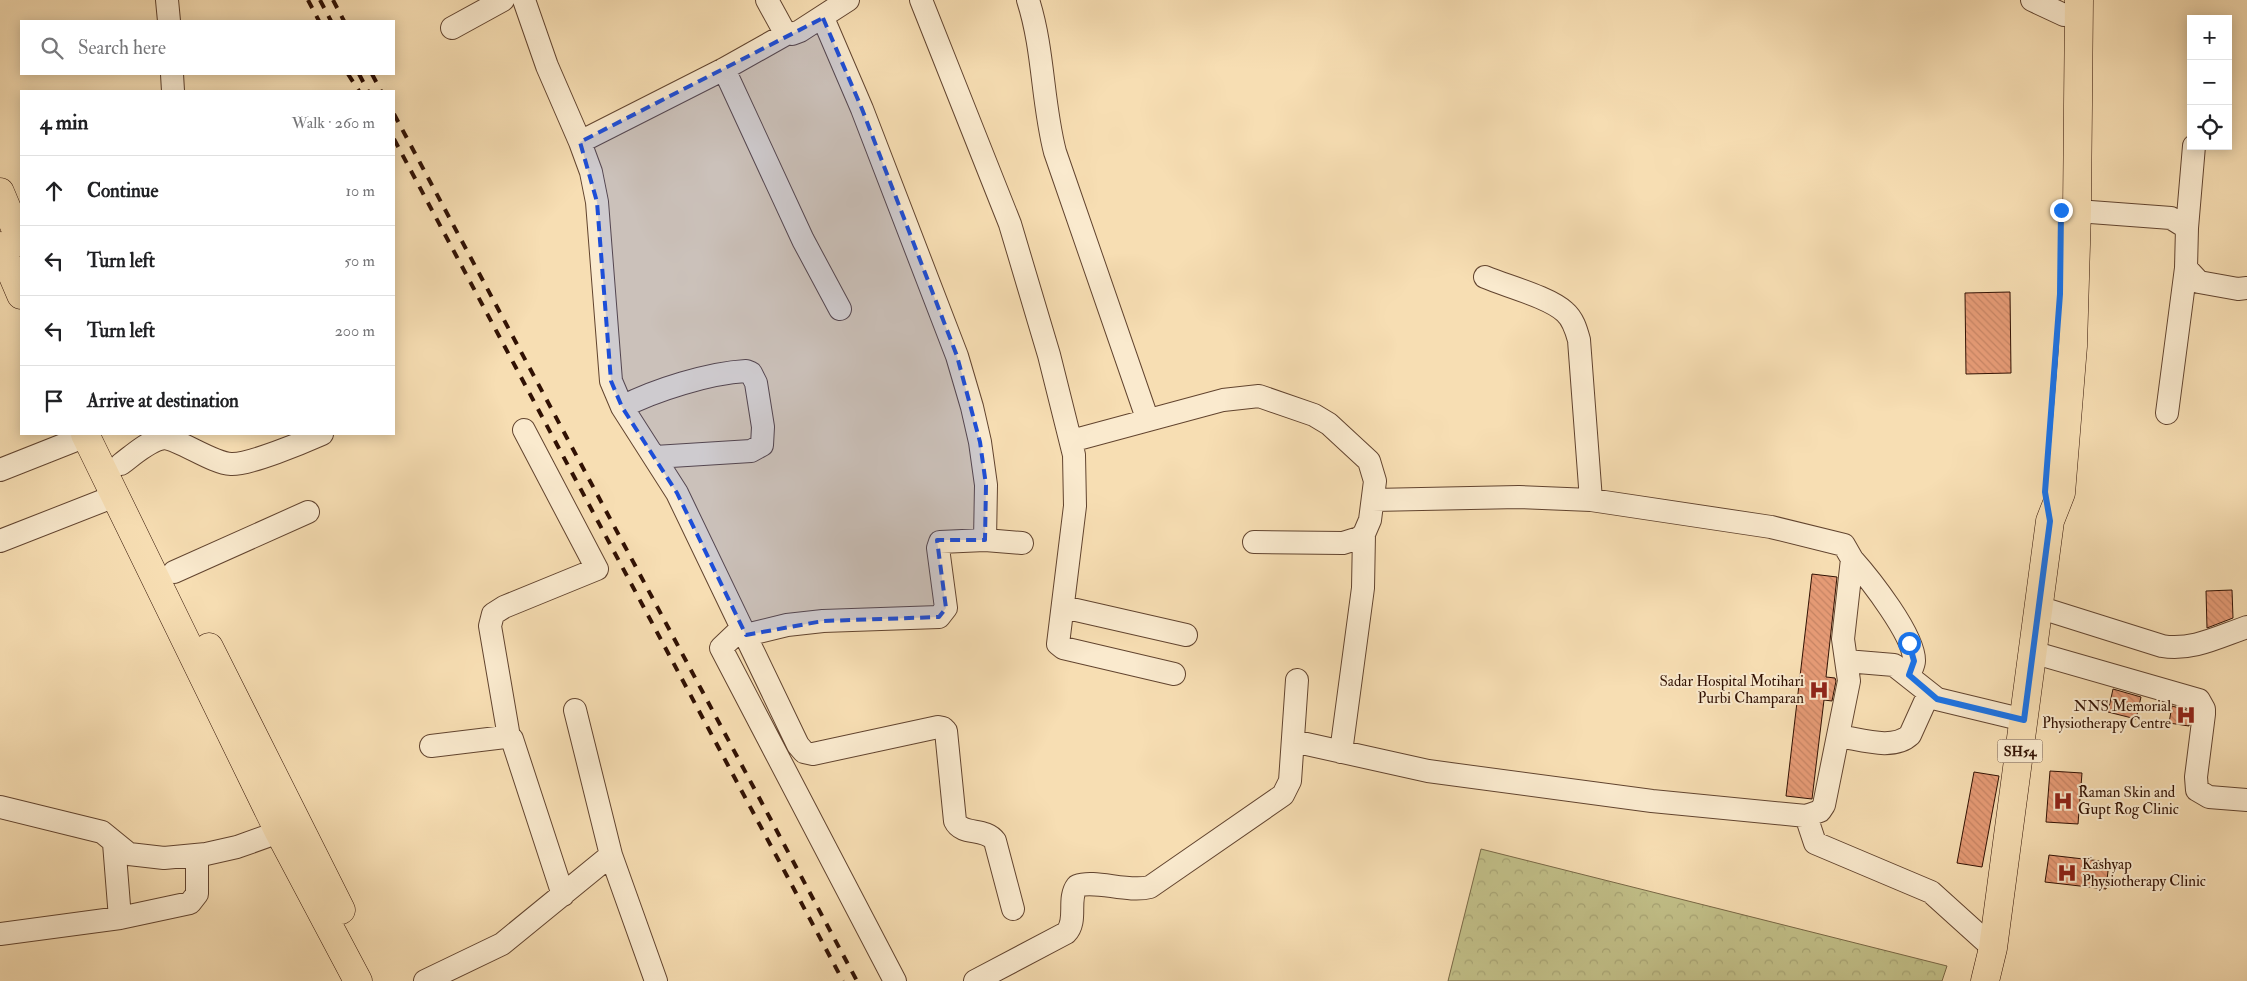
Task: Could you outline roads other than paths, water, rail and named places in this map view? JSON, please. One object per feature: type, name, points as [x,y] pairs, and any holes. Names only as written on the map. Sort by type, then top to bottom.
[{"type":"main road","name":"SH54","points":[[1986,981],[1993,948],[2050,521],[2061,493],[2062,483],[2073,346],[2077,211],[2069,5]]},
{"type":"main road","name":"SH54","points":[[2050,521],[2045,492],[2060,294],[2069,5]]},
{"type":"main road","points":[[0,192],[15,237],[20,285]]},
{"type":"main road","points":[[92,435],[115,496],[279,832],[358,981]]},
{"type":"main road","points":[[93,435],[121,464],[378,981]]},
{"type":"street","points":[[167,0],[168,20]]},
{"type":"street","points":[[452,28],[504,0]]},
{"type":"street","points":[[524,0],[547,66],[591,172],[597,202],[609,371],[622,407],[677,493],[798,745],[804,752],[813,754],[938,727],[945,729],[955,821],[959,827],[987,834],[995,841],[1014,909]]},
{"type":"street","points":[[767,0],[781,26],[788,33]]},
{"type":"street","points":[[580,142],[724,69],[788,33],[800,31],[848,0]]},
{"type":"street","points":[[921,0],[1010,224],[1049,355],[1070,441],[1075,465],[1075,506],[1057,641],[1063,648],[1174,674]]},
{"type":"street","points":[[1028,0],[1039,45],[1046,110],[1055,152],[1148,418]]},
{"type":"street","points":[[2032,0],[2069,5]]},
{"type":"street","points":[[822,18],[866,118],[957,356],[972,406],[980,442],[986,485],[985,540]]},
{"type":"street","points":[[724,69],[803,240],[840,309]]},
{"type":"street","points":[[172,75],[173,90]]},
{"type":"street","points":[[2167,413],[2186,268],[2187,228],[2194,150]]},
{"type":"street","points":[[2077,211],[2171,218],[2187,228]]},
{"type":"street","points":[[2186,268],[2199,282],[2247,288]]},
{"type":"street","points":[[1485,277],[1554,304],[1564,312],[1576,328],[1579,340],[1591,500]]},
{"type":"street","points":[[622,407],[644,396],[723,374],[746,371],[754,378],[763,427],[763,441],[760,447],[751,451],[655,457]]},
{"type":"street","points":[[1070,441],[1148,418],[1241,396],[1259,396],[1314,415],[1329,424],[1364,456],[1374,473],[1372,500],[1370,520],[1364,534],[1363,588],[1341,752]]},
{"type":"street","points":[[524,430],[597,569],[504,607],[493,614],[490,626],[509,737],[515,746],[563,895]]},
{"type":"street","points":[[0,470],[89,435]]},
{"type":"street","points":[[121,464],[160,438],[173,440],[214,461],[232,464],[252,460],[319,435]]},
{"type":"street","points":[[0,541],[115,496]]},
{"type":"street","points":[[1372,500],[1519,497],[1591,500],[1771,527],[1838,543],[1847,548],[1852,559],[1881,595],[1909,643],[1914,661],[1909,675]]},
{"type":"street","points":[[174,572],[308,512]]},
{"type":"street","points":[[1254,542],[1343,543],[1352,541],[1364,534]]},
{"type":"street","points":[[895,981],[721,648],[744,631],[823,621],[939,616],[946,608],[939,543],[944,540],[985,540],[1022,543]]},
{"type":"street","points":[[1293,740],[1437,773],[1652,801],[1806,816],[1820,811],[1824,806],[1849,681],[1843,639],[1852,559]]},
{"type":"street","points":[[2038,606],[2162,646],[2174,648],[2196,645],[2247,627]]},
{"type":"street","points":[[1063,607],[1186,635]]},
{"type":"street","points":[[2032,652],[2199,700],[2204,709],[2204,714],[2196,777],[2197,790],[2209,797],[2247,800]]},
{"type":"street","points":[[1846,661],[1894,664],[1929,693],[1946,702],[2024,720]]},
{"type":"street","points":[[975,981],[1066,933],[1071,926],[1074,894],[1077,886],[1086,884],[1133,889],[1150,887],[1278,800],[1286,791],[1290,781],[1297,680]]},
{"type":"street","points":[[1838,736],[1891,744],[1905,740],[1910,735],[1929,693]]},
{"type":"street","points":[[575,710],[611,855],[656,981]]},
{"type":"street","points":[[432,746],[509,737]]},
{"type":"street","points":[[0,807],[102,832],[129,854],[164,858],[196,855],[237,847],[279,832]]},
{"type":"street","points":[[1806,816],[1815,843],[1931,892],[1993,948]]},
{"type":"street","points":[[114,843],[120,918]]},
{"type":"street","points":[[0,934],[120,918],[185,905],[193,901],[197,894],[196,855]]},
{"type":"street","points":[[425,981],[502,944],[611,855]]},
{"type":"railway","points":[[308,0],[318,20]]},
{"type":"railway","points":[[320,0],[330,20]]},
{"type":"railway","points":[[333,0],[343,20]]},
{"type":"railway","points":[[349,75],[358,90]]},
{"type":"railway","points":[[360,75],[367,90]]},
{"type":"railway","points":[[373,75],[380,90]]},
{"type":"railway","points":[[395,116],[857,981]]},
{"type":"railway","points":[[395,141],[843,981]]},
{"type":"place","name":"Sadar Hospital Motihari Purbi Champaran","points":[[1819,690]]},
{"type":"place","name":"NNS Memorial Physiotherapy Centre","points":[[2186,715]]},
{"type":"place","name":"Raman Skin and Gupt Rog Clinic","points":[[2063,801]]},
{"type":"place","name":"Kashyap Physiotherapy Clinic","points":[[2067,873]]}]
